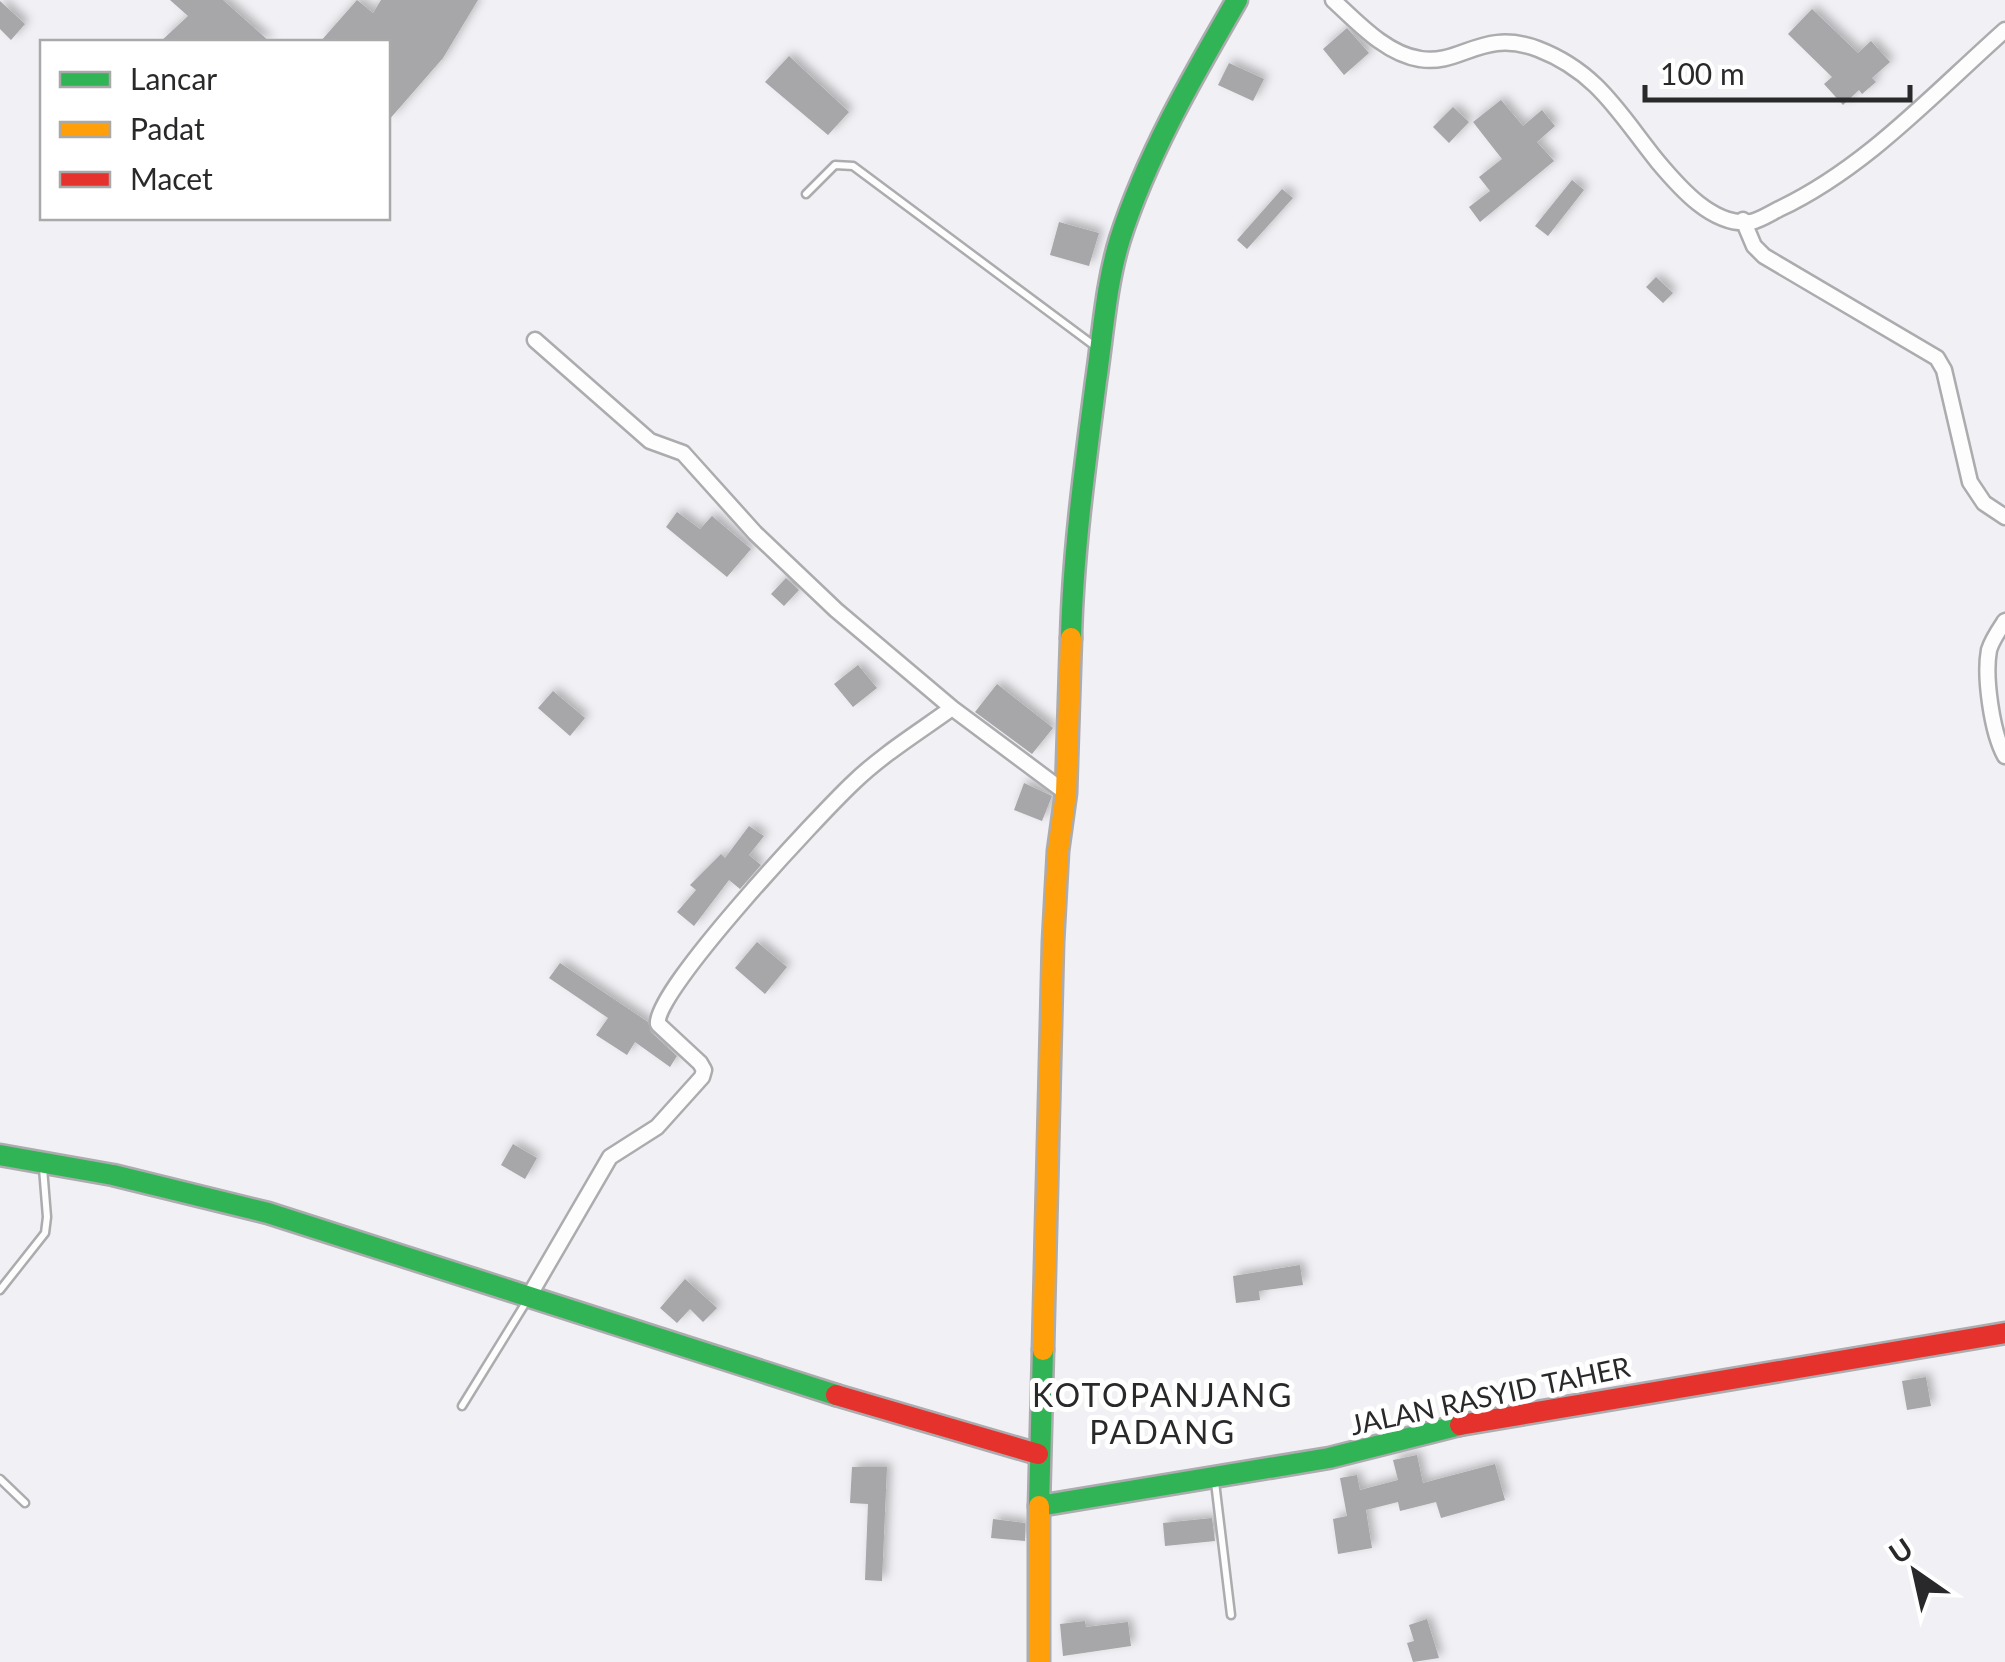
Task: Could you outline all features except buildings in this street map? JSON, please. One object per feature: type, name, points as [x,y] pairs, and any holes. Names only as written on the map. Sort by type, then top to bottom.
[{"type":"street","points":[[1039,1662],[1038,1454],[1044,1370],[1053,942],[1058,850],[1066,793],[1072,597],[1080,503],[1110,279],[1120,239],[1191,80],[1237,0]]},
{"type":"street","points":[[1332,0],[1392,49],[1422,60],[1481,44],[1509,41],[1539,49],[1579,69],[1605,92],[1680,188],[1700,205],[1728,218],[1751,222],[1848,167],[1886,139],[2005,30]]},
{"type":"street","points":[[1743,220],[1754,246],[1764,256],[1937,358],[1944,370],[1970,482],[1980,499],[2005,517]]},
{"type":"street","points":[[535,340],[650,441],[683,453],[755,533],[822,598],[952,708],[1066,793]]},
{"type":"street","points":[[2005,621],[1988,656],[1994,732],[2005,756]]},
{"type":"street","points":[[528,1298],[610,1157],[658,1127],[702,1077],[700,1063],[656,1021],[687,971],[780,858],[855,781],[952,708]]},
{"type":"street","points":[[0,1156],[164,1186],[268,1214],[798,1384],[1038,1454]]},
{"type":"street","name":"JALAN RASYID TAHER","points":[[1039,1506],[1329,1458],[1500,1416],[2005,1334]]},
{"type":"lane","points":[[806,194],[835,165],[853,166],[1101,350]]},
{"type":"lane","points":[[0,1290],[45,1233],[43,1162]]},
{"type":"lane","points":[[462,1406],[528,1298]]},
{"type":"lane","points":[[1214,1475],[1231,1615]]},
{"type":"lane","points":[[0,1479],[25,1503]]},
{"type":"traffic: fast","points":[[1071,638],[1084,477],[1115,256],[1157,147],[1237,0]]},
{"type":"traffic: fast","points":[[0,1155],[113,1175],[268,1213],[836,1395]]},
{"type":"traffic: fast","points":[[1043,1350],[1039,1506],[1329,1458],[1460,1425]]},
{"type":"traffic: slow","points":[[1043,1350],[1053,942],[1066,793],[1071,638]]},
{"type":"traffic: slow","points":[[1039,1506],[1039,1662]]},
{"type":"traffic: jam","points":[[1460,1425],[2005,1333]]},
{"type":"traffic: jam","points":[[836,1395],[1038,1454]]},
{"type":"district","name":"KOTOPANJANG PADANG","points":[[1163,1412]]}]
